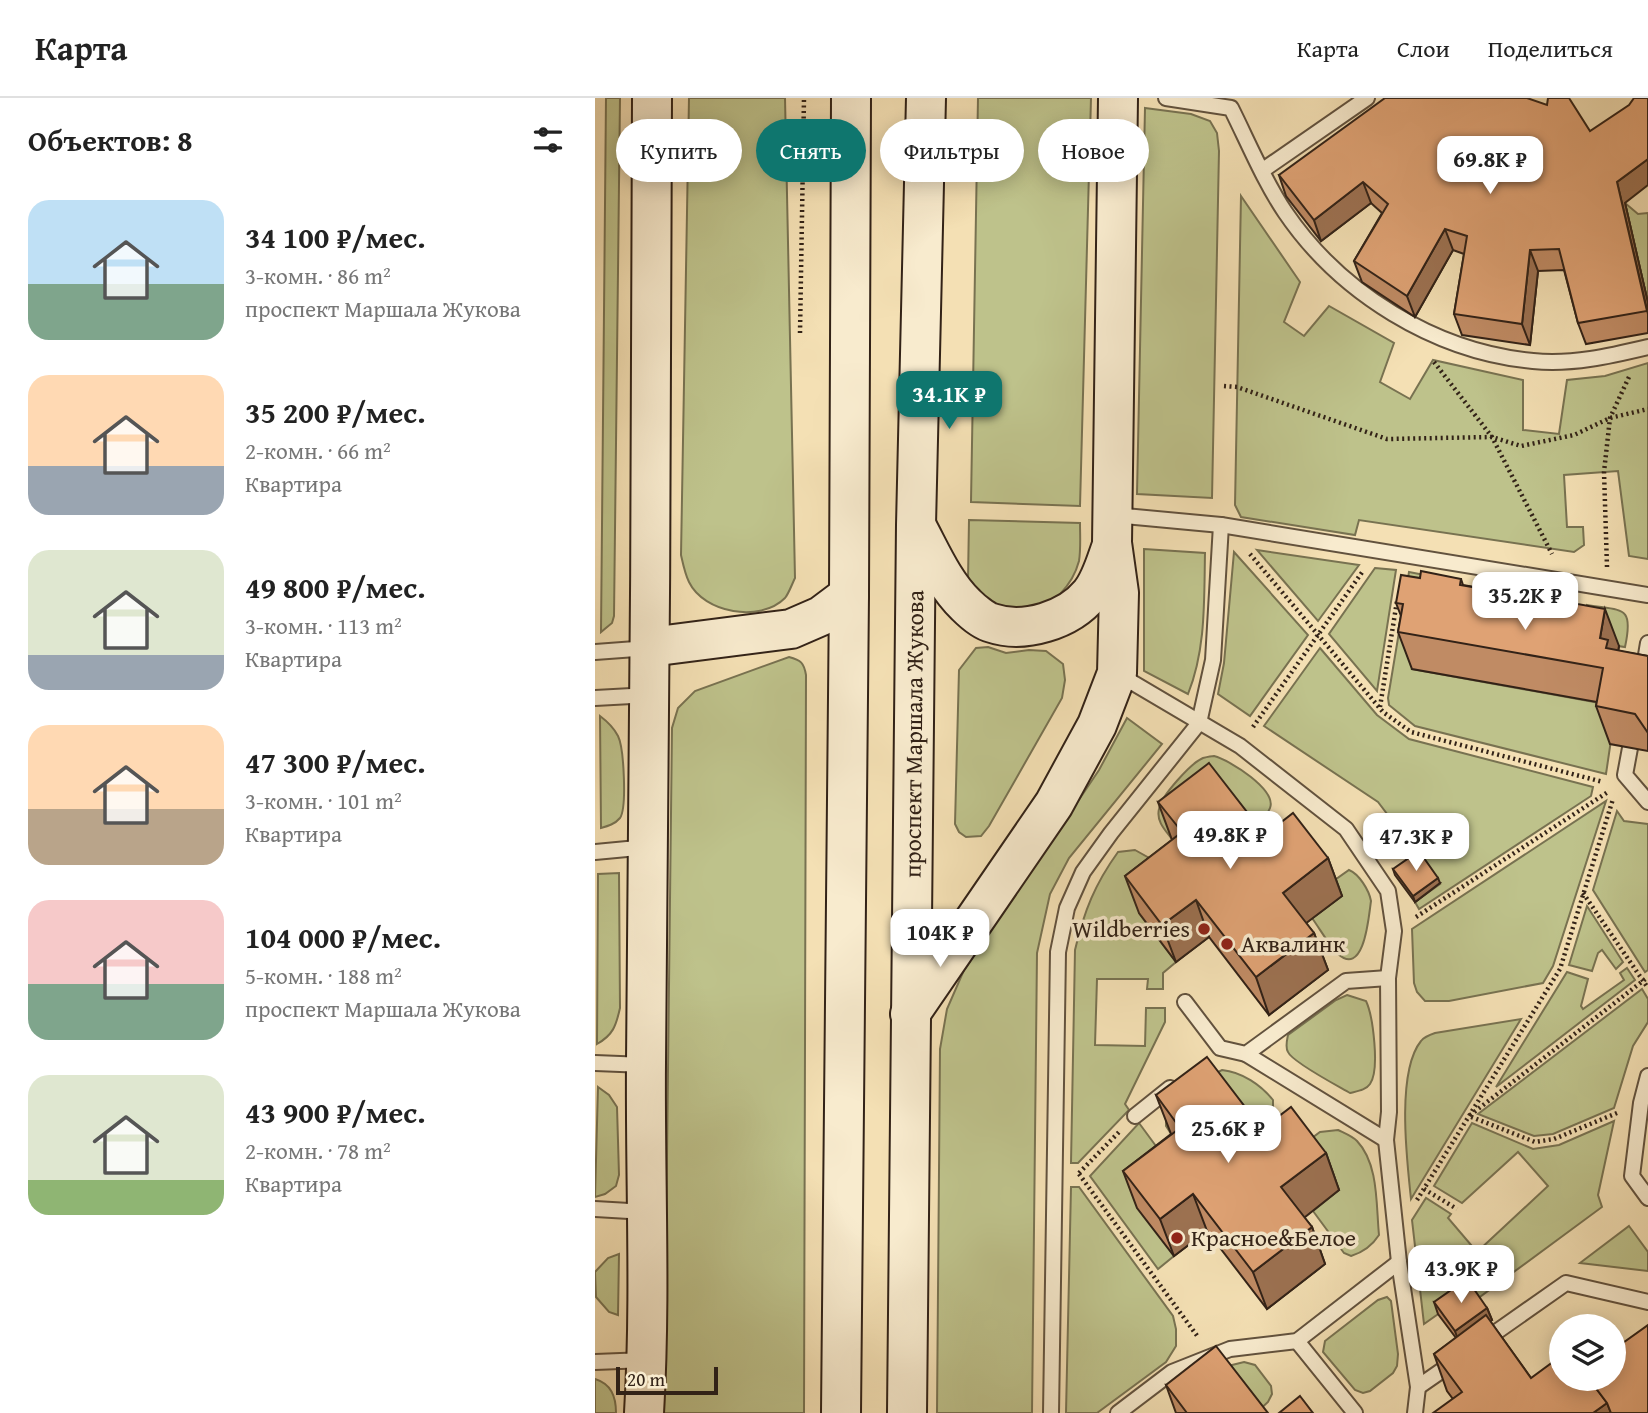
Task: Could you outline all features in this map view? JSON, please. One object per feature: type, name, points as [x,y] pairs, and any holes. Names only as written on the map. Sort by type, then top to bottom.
[{"type":"street","points":[[644,1413],[647,1360],[646,1066],[651,695],[652,98]]},
{"type":"street","points":[[841,1413],[851,98]]},
{"type":"street","name":"проспект Маршала Жукова","points":[[907,1413],[916,525],[926,98]]},
{"type":"street","points":[[910,1014],[1054,804],[1097,724],[1117,673],[1119,593],[1112,529],[1118,98]]},
{"type":"street","points":[[916,525],[945,579],[965,604],[991,623],[1024,628],[1065,615],[1090,595],[1100,577],[1112,529]]},
{"type":"street","points":[[650,648],[791,629],[821,616],[849,595]]},
{"type":"lane","points":[[1166,98],[1231,108],[1284,211],[1312,247],[1371,300],[1406,321],[1467,348],[1533,361],[1600,359],[1648,347]]},
{"type":"lane","points":[[1263,170],[1367,98]]},
{"type":"lane","points":[[1112,529],[1221,525],[1648,595]]},
{"type":"lane","points":[[1051,1413],[1058,952],[1066,908],[1083,872],[1199,723],[1213,660],[1221,525]]},
{"type":"lane","points":[[595,652],[650,648]]},
{"type":"lane","points":[[1640,690],[1648,649]]},
{"type":"lane","points":[[1117,673],[1240,747],[1346,829],[1388,891],[1395,931],[1388,978],[1389,1112],[1386,1140],[1399,1262],[1418,1387],[1415,1413]]},
{"type":"lane","points":[[595,698],[651,695]]},
{"type":"lane","points":[[1630,748],[1625,775],[1648,802]]},
{"type":"lane","points":[[595,852],[650,847]]},
{"type":"lane","points":[[1246,1054],[1346,981],[1388,978]]},
{"type":"lane","points":[[1185,1002],[1215,1052],[1246,1054],[1386,1140]]},
{"type":"lane","points":[[595,1063],[646,1066]]},
{"type":"lane","points":[[1648,1076],[1641,1102],[1632,1176],[1648,1198]]},
{"type":"lane","points":[[1135,1116],[1177,1082]]},
{"type":"lane","points":[[595,1209],[647,1212]]},
{"type":"lane","points":[[1118,1413],[1173,1372],[1212,1356],[1230,1349],[1297,1342],[1399,1262]]},
{"type":"lane","points":[[1418,1387],[1566,1283],[1648,1302]]},
{"type":"lane","points":[[1297,1342],[1355,1413]]},
{"type":"lane","points":[[595,1362],[647,1360]]},
{"type":"path","points":[[800,333],[804,98]]},
{"type":"path","points":[[1607,588],[1604,472],[1610,418],[1633,368],[1648,347]]},
{"type":"path","points":[[1437,366],[1492,437],[1566,581]]},
{"type":"path","points":[[1224,386],[1237,387],[1387,439],[1492,437],[1521,446],[1574,435],[1610,418],[1648,409]]},
{"type":"path","points":[[1221,525],[1262,567],[1380,707],[1411,732],[1604,782]]},
{"type":"path","points":[[1240,747],[1378,550]]},
{"type":"path","points":[[1380,707],[1405,555]]},
{"type":"path","points":[[1395,931],[1617,785]]},
{"type":"path","points":[[1396,1233],[1560,969],[1613,797]]},
{"type":"path","points":[[1583,892],[1646,979],[1648,988]]},
{"type":"path","points":[[1469,1116],[1646,979]]},
{"type":"path","points":[[1469,1116],[1535,1142],[1554,1139],[1623,1110]]},
{"type":"path","points":[[1054,1176],[1079,1174],[1135,1116]]},
{"type":"path","points":[[1079,1174],[1212,1356]]},
{"type":"path","points":[[1424,1189],[1457,1209]]},
{"type":"green space","points":[[606,98],[620,98],[620,119],[616,119],[616,182],[619,182],[614,616],[612,623],[601,632]]},
{"type":"green space","points":[[689,98],[785,98],[785,119],[756,119],[756,182],[787,182],[795,578],[785,598],[774,606],[748,612],[719,607],[696,593],[685,572],[681,555],[688,182],[742,182],[742,119],[689,119]]},
{"type":"green space","points":[[978,98],[1091,98],[1090,119],[1038,119],[1038,182],[1089,182],[1080,506],[971,502],[977,182],[1024,182],[1024,119],[978,119]]},
{"type":"green space","points":[[1145,108],[1191,114],[1210,121],[1217,133],[1219,151],[1212,498],[1137,494],[1143,182],[1149,182],[1149,119],[1145,119]]},
{"type":"green space","points":[[1241,196],[1300,282],[1284,322],[1304,336],[1329,306],[1394,343],[1380,382],[1410,399],[1433,360],[1523,380],[1523,430],[1559,434],[1567,380],[1605,376],[1648,363],[1648,559],[1629,556],[1618,471],[1564,475],[1567,527],[1583,527],[1584,545],[1574,552],[1359,520],[1355,535],[1241,517],[1235,505]]},
{"type":"green space","points":[[1625,203],[1638,214],[1648,213],[1648,303]]},
{"type":"green space","points":[[969,520],[1080,523],[1079,561],[1072,578],[1060,594],[1045,606],[1036,609],[1018,611],[990,605],[968,580]]},
{"type":"green space","points":[[1144,549],[1205,553],[1201,642],[1188,694],[1144,671]]},
{"type":"green space","points":[[1257,550],[1359,565],[1318,621]]},
{"type":"green space","points":[[1234,552],[1308,635],[1250,716],[1218,694],[1224,663]]},
{"type":"green space","points":[[1375,568],[1396,570],[1377,691],[1329,634]]},
{"type":"green space","points":[[1409,572],[1455,581],[1412,669],[1616,706],[1606,774],[1415,726],[1389,705]]},
{"type":"green space","points":[[1587,605],[1623,612],[1628,624],[1625,647],[1585,641]]},
{"type":"green space","points":[[988,647],[1006,653],[1046,651],[1063,664],[1065,680],[1062,698],[989,826],[981,836],[966,837],[959,832],[955,824],[959,670],[976,648]]},
{"type":"green space","points":[[1320,648],[1377,715],[1409,739],[1593,787],[1591,796],[1419,909],[1415,902],[1440,884],[1378,802],[1264,726]]},
{"type":"green space","points":[[789,657],[801,663],[806,675],[804,1413],[664,1413],[672,728],[678,708],[695,691]]},
{"type":"green space","points":[[600,716],[618,736],[624,778],[620,818],[601,828]]},
{"type":"green space","points":[[1127,718],[1162,744],[1069,858],[1050,894],[1037,953],[1032,1413],[937,1413],[940,1049],[947,1009],[964,970],[1099,770]]},
{"type":"green space","points":[[1214,756],[1241,769],[1260,785],[1270,801],[1268,812],[1247,832],[1223,800],[1172,839],[1160,821],[1158,813],[1161,803],[1191,766],[1203,758]]},
{"type":"green space","points":[[1606,801],[1553,966],[1543,983],[1449,1001],[1425,1001],[1417,992],[1414,983],[1412,929]]},
{"type":"green space","points":[[1617,811],[1624,821],[1648,824],[1648,970],[1645,972],[1593,890]]},
{"type":"green space","points":[[1135,850],[1151,859],[1139,913],[1176,962],[1163,973],[1163,989],[1147,989],[1148,979],[1097,979],[1095,1045],[1145,1046],[1146,1008],[1165,1008],[1165,1022],[1125,1104],[1129,1110],[1078,1163],[1071,1163],[1075,950],[1086,910],[1103,875],[1118,852]]},
{"type":"green space","points":[[1349,870],[1363,883],[1371,901],[1367,929],[1360,951],[1354,958],[1347,959],[1334,950],[1312,918],[1332,882]]},
{"type":"green space","points":[[619,873],[620,1008],[613,1029],[597,1044],[598,874]]},
{"type":"green space","points":[[1587,906],[1623,962],[1616,969],[1602,950],[1598,953],[1592,971],[1569,965]]},
{"type":"green space","points":[[1627,968],[1635,980],[1496,1087],[1567,972],[1588,979],[1581,1006],[1583,1009],[1624,980],[1620,973]]},
{"type":"green space","points":[[1642,989],[1648,999],[1648,1022],[1633,1046],[1614,1108],[1553,1134],[1534,1136],[1478,1114]]},
{"type":"green space","points":[[1347,995],[1366,1001],[1373,1030],[1375,1056],[1370,1084],[1350,1093],[1298,1062],[1286,1046],[1288,1035]]},
{"type":"green space","points":[[1521,1019],[1411,1199],[1406,1140],[1406,1095],[1413,1055],[1421,1041],[1435,1033]]},
{"type":"green space","points":[[1222,1070],[1244,1076],[1263,1089],[1273,1100],[1273,1113],[1250,1133],[1220,1094],[1170,1132],[1166,1126],[1166,1117],[1210,1076]]},
{"type":"green space","points":[[598,1087],[609,1095],[617,1107],[619,1175],[616,1186],[595,1197]]},
{"type":"green space","points":[[1614,1121],[1598,1195],[1602,1207],[1477,1299],[1471,1291],[1424,1324],[1412,1220],[1426,1198],[1451,1214],[1448,1218],[1477,1252],[1548,1186],[1518,1152],[1462,1203],[1434,1186],[1472,1123],[1533,1149],[1559,1145]]},
{"type":"green space","points":[[1139,1123],[1178,1176],[1174,1256],[1158,1269],[1090,1176]]},
{"type":"green space","points":[[1338,1130],[1355,1139],[1364,1150],[1373,1173],[1377,1199],[1379,1235],[1367,1248],[1351,1256],[1344,1253],[1313,1211],[1339,1190],[1304,1144],[1320,1132]]},
{"type":"green space","points":[[1071,1187],[1079,1187],[1173,1316],[1176,1329],[1176,1346],[1166,1362],[1097,1413],[1066,1413]]},
{"type":"green space","points":[[1629,1226],[1648,1252],[1648,1271],[1580,1263]]},
{"type":"green space","points":[[619,1254],[618,1315],[609,1312],[596,1297],[595,1272],[608,1258]]},
{"type":"green space","points":[[1387,1297],[1391,1301],[1397,1366],[1393,1373],[1370,1391],[1363,1393],[1355,1390],[1323,1352],[1325,1341],[1378,1300]]},
{"type":"green space","points":[[1244,1362],[1255,1365],[1271,1386],[1272,1394],[1268,1402],[1256,1413],[1176,1413],[1177,1400],[1224,1367]]},
{"type":"green space","points":[[595,1379],[605,1384],[611,1392],[616,1413],[595,1413]]},
{"type":"building","points":[[1385,98],[1527,98],[1547,105],[1548,98],[1569,98],[1590,131],[1629,105],[1634,98],[1648,98],[1648,159],[1617,182],[1647,311],[1578,323],[1559,249],[1530,250],[1522,324],[1454,314],[1467,236],[1445,229],[1407,296],[1354,261],[1388,204],[1363,182],[1314,220],[1279,175]]},
{"type":"building","points":[[1421,571],[1461,579],[1460,585],[1519,595],[1521,588],[1573,597],[1572,603],[1605,609],[1600,638],[1608,640],[1606,648],[1648,656],[1648,733],[1635,714],[1596,706],[1603,668],[1398,632],[1403,604],[1396,603],[1401,575],[1420,578]]},
{"type":"building","points":[[1209,763],[1265,835],[1293,813],[1328,858],[1283,893],[1314,933],[1256,977],[1196,900],[1162,925],[1125,876],[1182,832],[1158,802]]},
{"type":"building","points":[[1419,851],[1438,878],[1413,896],[1393,869]]},
{"type":"building","points":[[1207,1057],[1262,1129],[1291,1107],[1326,1153],[1281,1187],[1312,1227],[1253,1272],[1193,1194],[1160,1219],[1123,1171],[1180,1128],[1156,1095]]},
{"type":"building","points":[[1467,1279],[1487,1308],[1455,1331],[1434,1302]]},
{"type":"building","points":[[1486,1315],[1531,1378],[1549,1365],[1549,1391],[1598,1391],[1607,1403],[1593,1413],[1433,1413],[1462,1392],[1434,1354]]},
{"type":"building","points":[[1648,1325],[1648,1413],[1611,1413],[1598,1391],[1626,1391],[1626,1341]]},
{"type":"building","points":[[1216,1346],[1268,1413],[1187,1413],[1166,1385]]},
{"type":"building","points":[[1300,1396],[1313,1413],[1279,1413]]},
{"type":"place","name":"Wildberries","points":[[1204,929]]},
{"type":"place","name":"Аквалинк","points":[[1227,944]]},
{"type":"place","name":"Красное&Белое","points":[[1177,1238]]}]
